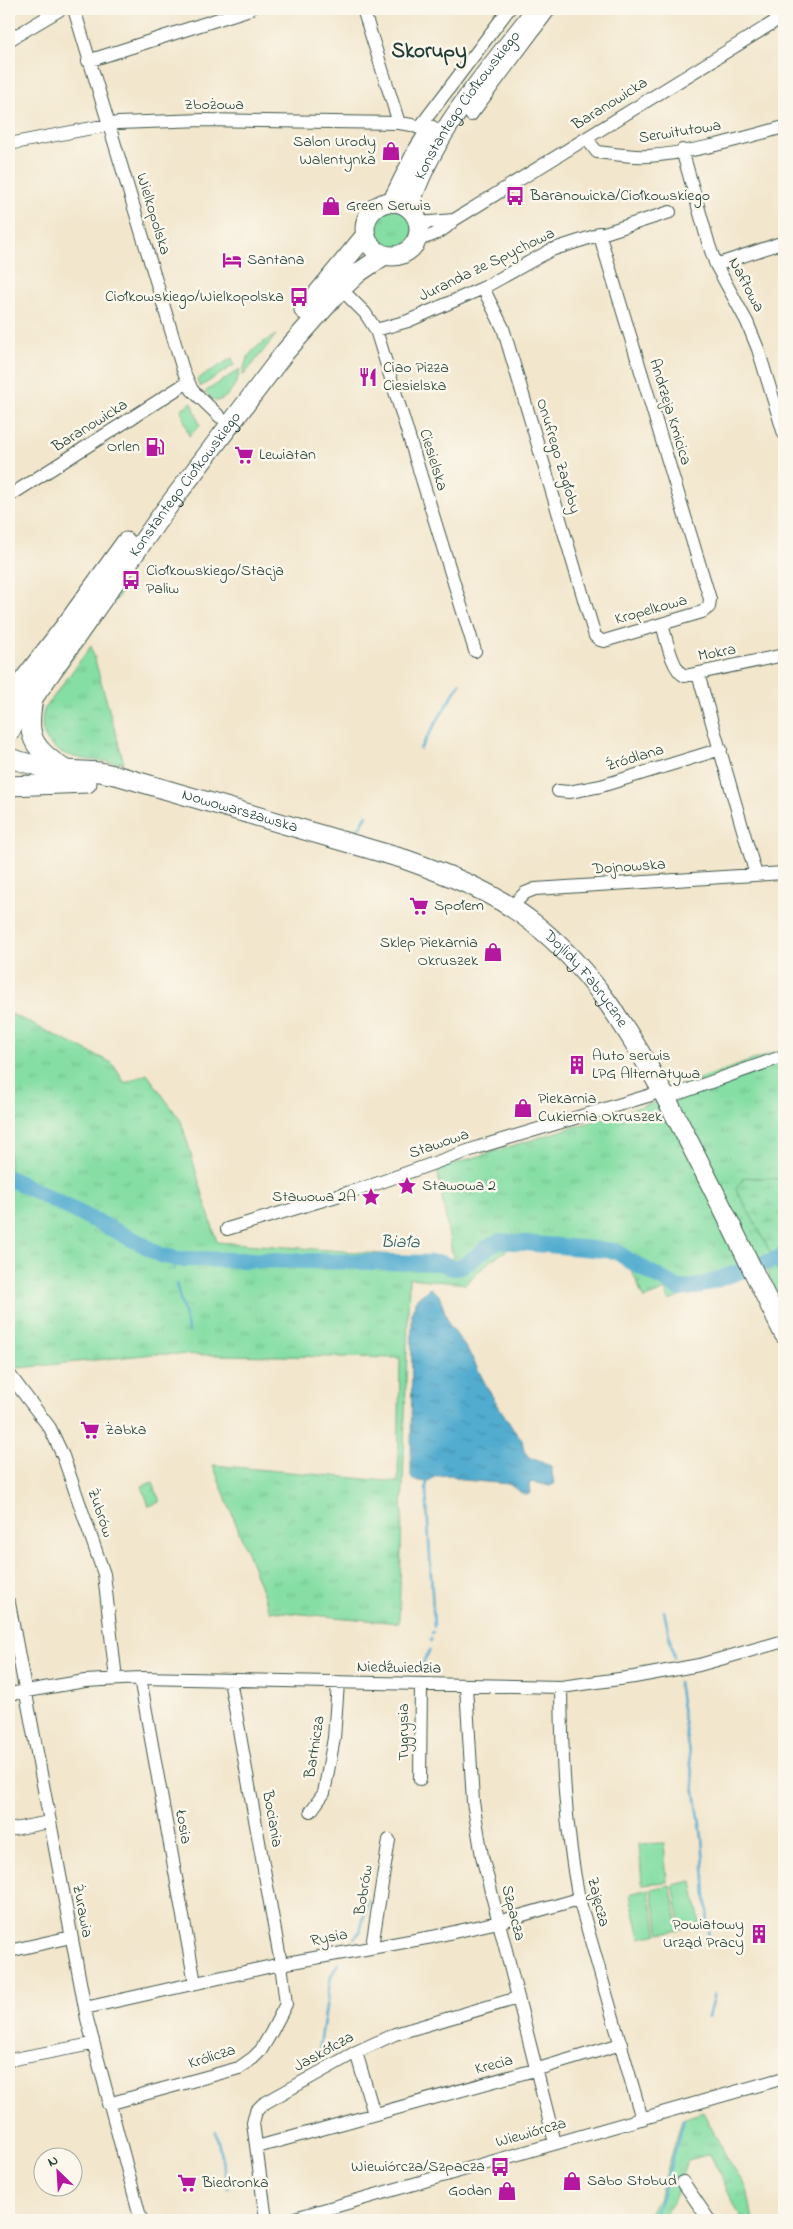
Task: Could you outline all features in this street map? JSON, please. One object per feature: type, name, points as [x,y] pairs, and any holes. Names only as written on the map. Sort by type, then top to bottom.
[{"type":"highway","name":"Konstantego Ciołkowskiego","points":[[392,202],[427,136],[522,9]]},
{"type":"highway","name":"Konstantego Ciołkowskiego","points":[[415,224],[425,166],[443,136],[536,9]]},
{"type":"highway","points":[[383,203],[404,204],[415,224],[413,247],[400,256],[383,256],[369,245],[365,236],[365,220],[371,211],[383,203]]},
{"type":"highway","name":"Konstantego Ciołkowskiego","points":[[9,700],[220,417],[290,326],[365,236]]},
{"type":"highway","name":"Konstantego Ciołkowskiego","points":[[9,733],[19,714],[34,698],[163,513],[285,352],[341,289],[358,273],[383,256]]},
{"type":"highway","points":[[34,698],[30,728],[34,743],[43,754],[67,770]]},
{"type":"highway","name":"Nowowarszawska","points":[[9,758],[48,769],[100,772],[138,781],[342,840]]},
{"type":"highway","name":"Nowowarszawska","points":[[9,786],[138,781]]},
{"type":"highway","name":"Dojlidy Fabryczne","points":[[342,840],[446,874],[511,907],[547,934],[602,994],[630,1035],[664,1094],[784,1334]]},
{"type":"street","points":[[9,40],[61,9]]},
{"type":"street","name":"Wielkopolska","points":[[74,9],[183,370],[188,382],[202,400],[220,417]]},
{"type":"street","points":[[88,60],[250,9]]},
{"type":"street","points":[[363,9],[399,123]]},
{"type":"street","name":"Zbożowa","points":[[9,144],[108,124],[203,120],[399,123],[419,128],[508,9]]},
{"type":"street","points":[[472,115],[550,9]]},
{"type":"street","name":"Baranowicka","points":[[415,224],[432,236],[446,229],[454,220],[784,16]]},
{"type":"street","name":"Serwitutowa","points":[[586,138],[598,152],[640,156],[733,140],[784,127]]},
{"type":"street","name":"Naftowa","points":[[682,150],[716,265],[747,322],[758,349],[784,434]]},
{"type":"street","name":"Juranda ze Spychowa","points":[[376,330],[408,321],[483,288],[551,250],[599,233],[670,212]]},
{"type":"street","name":"Andrzeja Kmicica","points":[[599,233],[710,599]]},
{"type":"street","points":[[716,265],[784,242]]},
{"type":"street","name":"Onufrego Zagłoby","points":[[483,288],[503,328],[595,636]]},
{"type":"street","name":"Ciesielska","points":[[341,289],[365,313],[376,330],[475,651]]},
{"type":"street","name":"Baranowicka","points":[[9,496],[188,382]]},
{"type":"street","name":"Kropelkowa","points":[[595,636],[604,641],[706,610],[710,604],[710,599]]},
{"type":"street","name":"Mokra","points":[[662,624],[675,668],[685,676],[784,656]]},
{"type":"street","points":[[698,674],[756,875]]},
{"type":"street","name":"Źródlana","points":[[558,791],[569,792],[601,786],[721,750]]},
{"type":"street","name":"Dojnowska","points":[[511,907],[524,893],[535,889],[784,873]]},
{"type":"street","name":"Stawowa","points":[[227,1229],[359,1189],[479,1147],[652,1095],[664,1094],[784,1056]]},
{"type":"street","name":"Żubrów","points":[[9,1374],[50,1428],[63,1456],[104,1574],[116,1679]]},
{"type":"street","name":"Żurawia","points":[[9,1603],[24,1691],[92,2044],[141,2220]]},
{"type":"street","name":"Niedźwiedzia","points":[[9,1694],[85,1681],[140,1678],[466,1686],[561,1686],[634,1677],[690,1666],[784,1641]]},
{"type":"street","name":"Łosia","points":[[140,1678],[195,1982]]},
{"type":"street","name":"Bociania","points":[[230,1680],[281,1964]]},
{"type":"street","name":"Bartnicza","points":[[311,1812],[324,1793],[335,1730],[338,1683]]},
{"type":"street","name":"Tygrysia","points":[[420,1779],[421,1685]]},
{"type":"street","name":"Szpacza","points":[[466,1686],[473,1802],[482,1856],[538,2069],[555,2143]]},
{"type":"street","name":"Zajęcza","points":[[561,1686],[566,1810],[579,1899],[642,2119]]},
{"type":"street","points":[[9,1830],[49,1822]]},
{"type":"street","name":"Bobrów","points":[[372,1946],[389,1840]]},
{"type":"street","name":"Rysia","points":[[85,2008],[281,1964],[372,1946],[432,1937],[498,1922],[579,1899]]},
{"type":"street","points":[[9,1951],[71,1937]]},
{"type":"street","name":"Królicza","points":[[108,2104],[239,2068],[253,2058],[266,2042],[286,2004],[281,1964]]},
{"type":"street","name":"Jaskółcza","points":[[266,2220],[253,2123],[256,2112],[263,2104],[356,2052],[395,2034],[518,1998]]},
{"type":"street","points":[[9,2060],[92,2044]]},
{"type":"street","name":"Krecia","points":[[257,2147],[621,2044]]},
{"type":"street","points":[[356,2052],[374,2114]]},
{"type":"street","name":"Wiewiórcza","points":[[288,2220],[784,2078]]},
{"type":"street","points":[[683,2182],[709,2220]]},
{"type":"green space","points":[[397,209],[404,212],[410,218],[413,229],[412,237],[404,246],[397,249],[389,249],[382,246],[374,237],[373,225],[376,218],[385,210]]},
{"type":"green space","points":[[276,335],[243,376],[246,361],[253,351],[263,342]]},
{"type":"green space","points":[[232,358],[234,365],[200,387],[198,379]]},
{"type":"green space","points":[[240,369],[232,390],[224,398],[214,401],[205,392]]},
{"type":"green space","points":[[192,402],[200,426],[189,436],[181,409]]},
{"type":"green space","points":[[119,592],[121,593],[37,706]]},
{"type":"green space","points":[[91,646],[124,763],[96,761],[67,754],[55,748],[46,739],[42,727],[44,710]]},
{"type":"green space","points":[[9,1013],[112,1063],[125,1083],[147,1074],[181,1121],[217,1242],[453,1259],[437,1169],[662,1100],[671,1089],[784,1049],[784,1308],[764,1266],[669,1301],[665,1290],[644,1299],[629,1264],[615,1252],[518,1243],[490,1261],[465,1284],[409,1278],[399,1623],[270,1611],[213,1465],[398,1482],[400,1358],[154,1354],[19,1368],[9,1363]]},
{"type":"green space","points":[[744,1177],[784,1179],[784,1268],[777,1264],[736,1189]]},
{"type":"green space","points":[[153,1482],[160,1502],[149,1506],[142,1486]]},
{"type":"green space","points":[[664,1843],[667,1882],[642,1884],[639,1844]]},
{"type":"green space","points":[[692,1881],[700,1925],[681,1929],[673,1885]]},
{"type":"green space","points":[[670,1885],[679,1930],[660,1933],[651,1889]]},
{"type":"green space","points":[[648,1889],[658,1934],[640,1938],[630,1894]]},
{"type":"green space","points":[[703,2112],[731,2165],[747,2188],[753,2220],[741,2218],[710,2154],[687,2160],[673,2203],[660,2220],[643,2220],[659,2198],[682,2119]]},
{"type":"water","points":[[430,1288],[439,1295],[449,1324],[470,1354],[489,1391],[522,1440],[524,1451],[529,1457],[551,1466],[554,1484],[550,1486],[533,1482],[529,1484],[530,1493],[528,1495],[523,1494],[509,1484],[463,1480],[451,1475],[436,1476],[427,1482],[413,1480],[411,1477],[412,1312],[417,1299]]},
{"type":"waterway","points":[[420,749],[460,683]]},
{"type":"waterway","points":[[356,833],[367,815]]},
{"type":"waterway","name":"Biała","points":[[9,1178],[142,1244],[160,1255],[178,1259],[442,1263],[452,1268],[458,1268],[494,1243],[501,1241],[616,1251],[680,1289],[699,1286],[784,1256]]},
{"type":"waterway","points":[[174,1269],[175,1258]]},
{"type":"waterway","points":[[772,1261],[782,1276],[784,1284]]},
{"type":"waterway","points":[[176,1284],[189,1332]]},
{"type":"waterway","points":[[427,1482],[434,1627]]},
{"type":"waterway","points":[[664,1611],[674,1658]]},
{"type":"waterway","points":[[418,1671],[430,1650]]},
{"type":"waterway","points":[[678,1682],[702,1837],[709,1940]]},
{"type":"waterway","points":[[354,1938],[360,1932],[368,1900]]},
{"type":"waterway","points":[[310,2061],[319,2051],[331,1976],[338,1964]]},
{"type":"waterway","points":[[708,2017],[714,1994]]},
{"type":"waterway","points":[[649,2220],[660,2203],[684,2119]]},
{"type":"waterway","points":[[216,2132],[228,2188]]},
{"type":"place","name":"Salon Urody Walentynka","points":[[391,151]]},
{"type":"place","name":"Baranowicka/Ciołkowskiego","points":[[515,196]]},
{"type":"place","name":"Green Serwis","points":[[331,206]]},
{"type":"place","name":"Santana","points":[[232,260]]},
{"type":"place","name":"Ciołkowskiego/Wielkopolska","points":[[299,297]]},
{"type":"place","name":"Ciao Pizza Ciesielska","points":[[368,377]]},
{"type":"place","name":"Orlen","points":[[155,447]]},
{"type":"place","name":"Lewiatan","points":[[244,455]]},
{"type":"place","name":"Ciołkowskiego/Stacja Paliw","points":[[131,580]]},
{"type":"place","name":"Społem","points":[[419,906]]},
{"type":"place","name":"Sklep Piekarnia Okruszek","points":[[493,952]]},
{"type":"place","name":"Auto serwis LPG Alternatywa","points":[[577,1065]]},
{"type":"place","name":"Piekarnia Cukiernia Okruszek","points":[[523,1108]]},
{"type":"place","name":"Stawowa 2","points":[[407,1186]]},
{"type":"place","name":"Stawowa 2A","points":[[371,1197]]},
{"type":"place","name":"Żabka","points":[[90,1430]]},
{"type":"place","name":"Powiatowy Urząd Pracy","points":[[759,1934]]},
{"type":"place","name":"Wiewiórcza/Szpacza","points":[[500,2167]]},
{"type":"place","name":"Sabo Stobud","points":[[572,2181]]},
{"type":"place","name":"Biedronka","points":[[187,2183]]},
{"type":"place","name":"Godan","points":[[507,2191]]},
{"type":"district","name":"Skorupy","points":[[429,52]]}]
